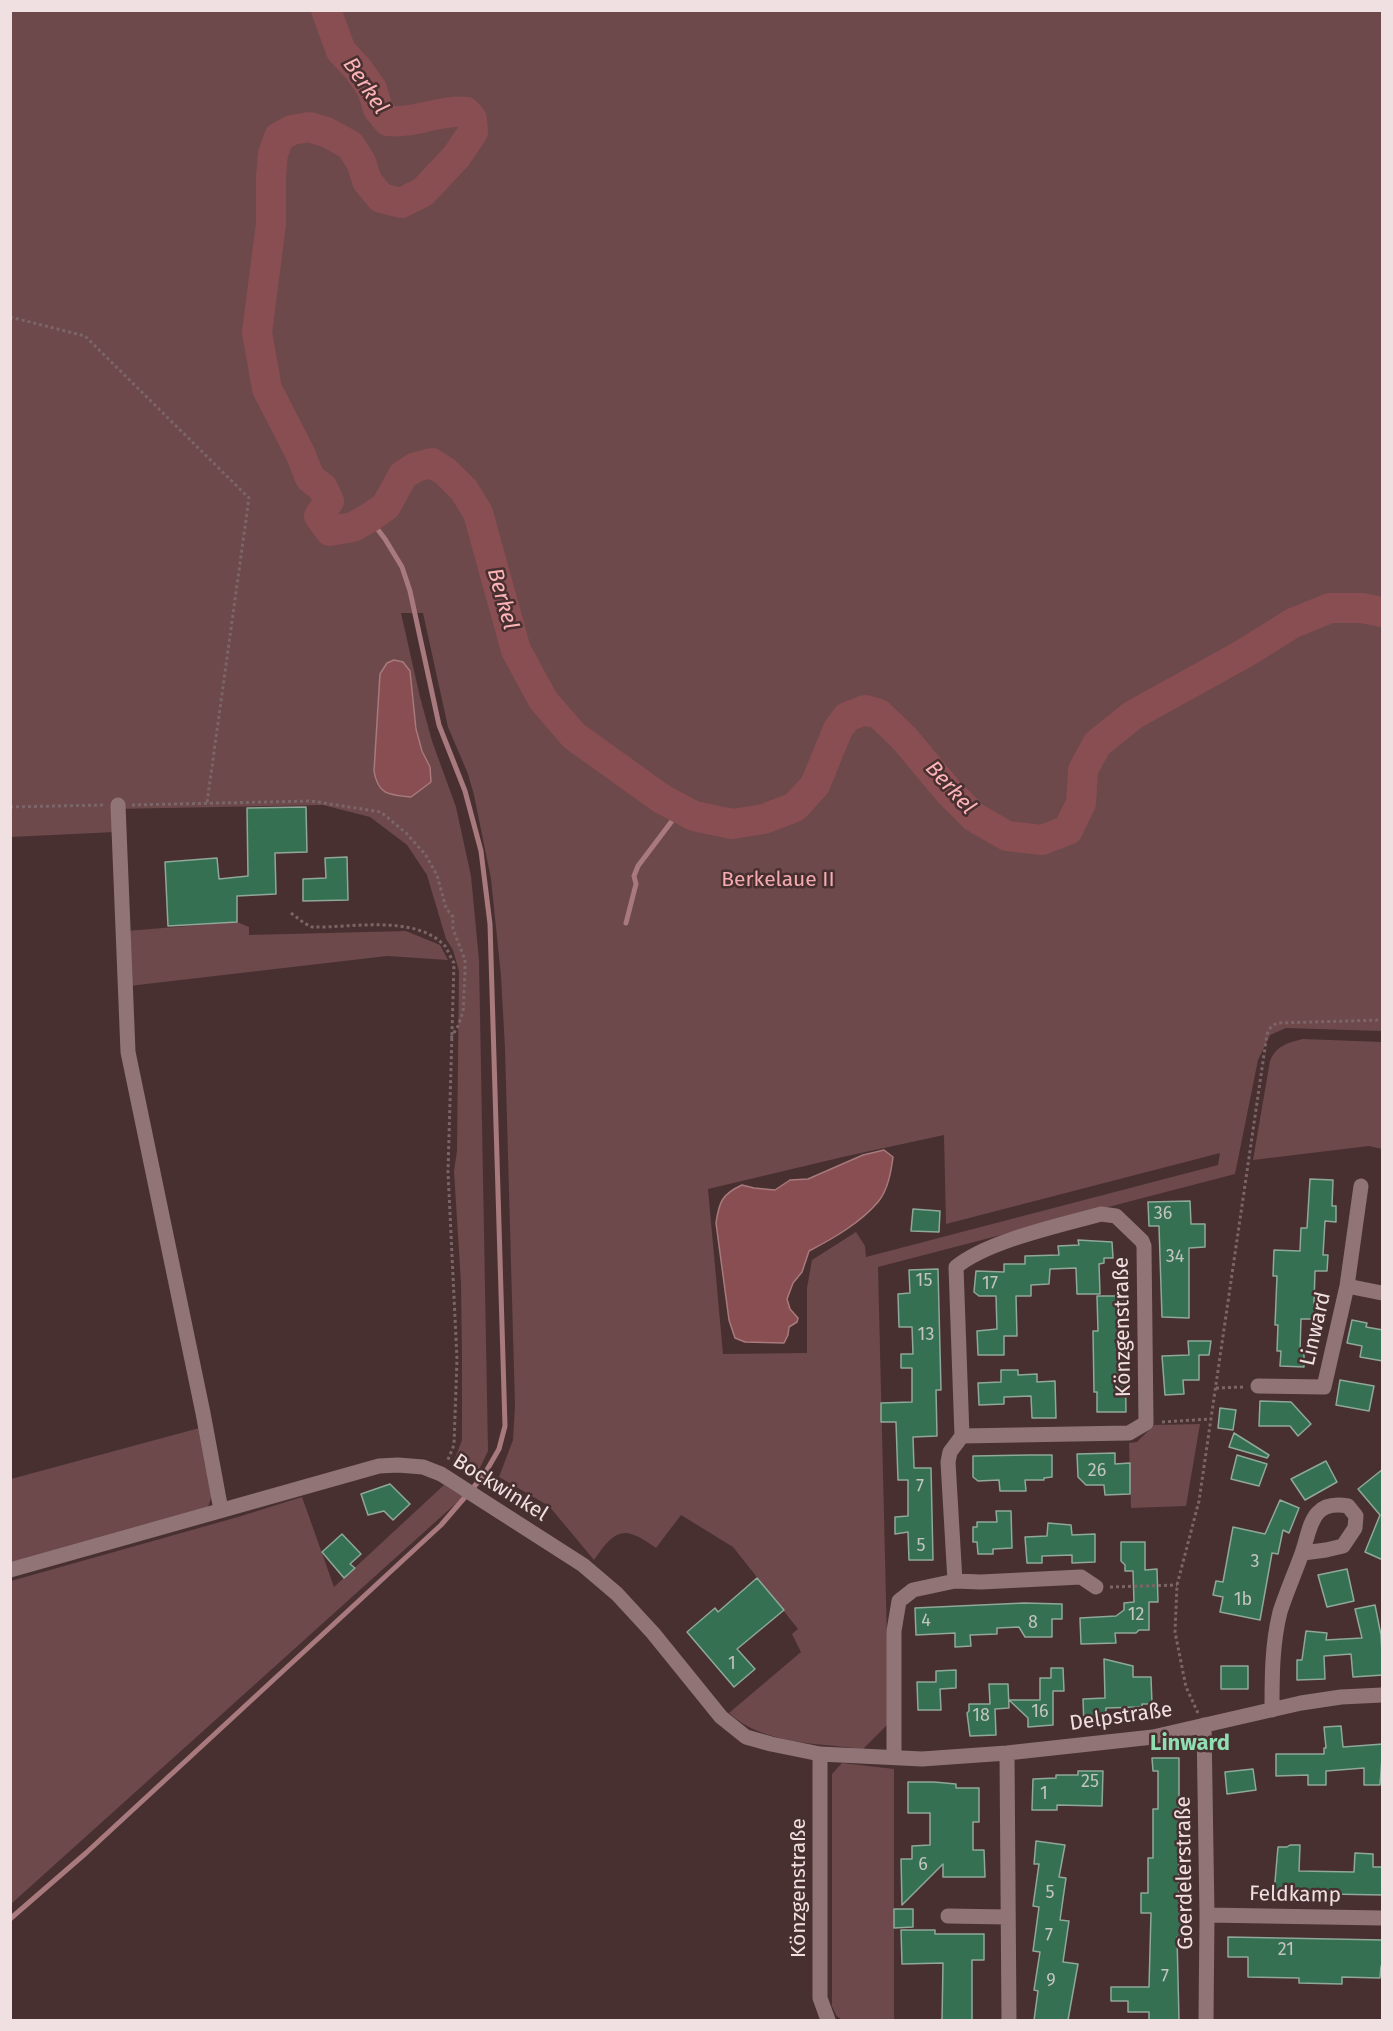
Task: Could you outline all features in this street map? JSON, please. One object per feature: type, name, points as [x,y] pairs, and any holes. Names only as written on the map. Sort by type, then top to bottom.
[{"type":"street","points":[[117,805],[128,1052],[221,1510]]},
{"type":"street","name":"Linward","points":[[1258,1386],[1324,1387],[1347,1286],[1361,1186]]},
{"type":"street","name":"Könzgenstraße","points":[[1101,1214],[1116,1216],[1142,1241],[1144,1246],[1146,1422],[1129,1433],[962,1436],[956,1267],[967,1257],[995,1245],[1101,1214]]},
{"type":"street","name":"Linward","points":[[1347,1286],[1383,1293]]},
{"type":"street","points":[[955,1581],[948,1462],[950,1452],[962,1436]]},
{"type":"street","name":"Bockwinkel","points":[[10,1570],[379,1466],[423,1467],[441,1474],[583,1565],[617,1594],[653,1634],[721,1718],[746,1737],[820,1754],[862,1755]]},
{"type":"street","points":[[1272,1710],[1275,1638],[1285,1597],[1303,1552]]},
{"type":"street","points":[[894,1757],[894,1631],[899,1601],[913,1590],[955,1581],[981,1582],[1082,1577],[1096,1587]]},
{"type":"street","name":"Delpstraße","points":[[862,1755],[922,1759],[1007,1753],[1153,1737],[1301,1703],[1341,1697],[1383,1695]]},
{"type":"street","name":"Goerdelerstraße","points":[[1204,1725],[1206,2020]]},
{"type":"street","points":[[1007,1753],[1009,2020]]},
{"type":"street","name":"Könzgenstraße","points":[[820,1754],[820,1998],[828,2020]]},
{"type":"street","name":"Feldkamp","points":[[1207,1915],[1383,1918]]},
{"type":"street","points":[[948,1916],[1007,1917]]},
{"type":"path","points":[[10,317],[85,336],[249,498],[207,803]]},
{"type":"path","points":[[10,807],[311,801],[381,812],[406,832],[426,854],[437,875],[446,908],[453,917],[457,944],[465,960],[463,1012],[451,1038]]},
{"type":"path","points":[[291,913],[312,927],[387,925],[407,927],[426,934],[445,947],[454,963],[448,1172],[457,1359],[454,1445],[441,1474]]},
{"type":"path","points":[[1204,1725],[1186,1687],[1175,1632],[1177,1585],[1199,1501],[1268,1034],[1271,1027],[1277,1023],[1383,1020]]},
{"type":"path","points":[[1216,1388],[1258,1386]]},
{"type":"path","points":[[1146,1422],[1210,1419]]},
{"type":"path","points":[[1096,1587],[1177,1585]]},
{"type":"green space","name":"Berkelaue II","points":[[11,11],[1382,11],[1382,1031],[1286,1028],[1270,1035],[1258,1060],[1235,1174],[878,1267],[889,1723],[863,1749],[775,1737],[758,1731],[729,1713],[801,1652],[792,1634],[798,1629],[733,1547],[681,1515],[656,1548],[636,1536],[621,1533],[608,1541],[594,1560],[549,1506],[499,1477],[513,1440],[515,1406],[501,976],[491,879],[474,795],[468,774],[448,727],[423,613],[401,613],[432,741],[456,807],[471,876],[479,960],[488,1451],[475,1478],[453,1463],[462,1440],[461,1283],[454,1171],[457,1151],[459,971],[453,950],[446,939],[427,875],[407,845],[370,817],[323,805],[114,809],[115,832],[11,837]],"holes":[[[410,671],[418,732],[430,767],[374,771],[378,703]],[[944,1135],[946,1224],[1220,1153],[1218,1165],[866,1257],[865,1246],[856,1232],[812,1260],[807,1288],[807,1353],[723,1354],[708,1189]]]},
{"type":"green space","points":[[237,922],[249,927],[249,935],[406,931],[440,945],[448,960],[387,956],[129,986],[126,931]]},
{"type":"green space","points":[[1303,1039],[1382,1042],[1382,1149],[1369,1146],[1253,1160],[1270,1061],[1275,1052],[1283,1046]]},
{"type":"green space","points":[[1200,1424],[1186,1506],[1131,1508],[1129,1443],[1137,1442],[1154,1425]]},
{"type":"green space","points":[[203,1427],[212,1495],[207,1510],[11,1563],[11,1479]]},
{"type":"green space","points":[[444,1485],[463,1497],[11,1904],[11,1581],[302,1497],[334,1587]]},
{"type":"green space","points":[[842,1763],[894,1769],[894,2020],[842,2020],[836,2015],[832,2006],[832,1774]]},
{"type":"shaded area","points":[[394,660],[403,662],[410,671],[416,729],[422,751],[430,767],[431,782],[411,797],[386,792],[378,785],[374,771],[380,674],[387,663]]},
{"type":"shaded area","points":[[884,1150],[893,1157],[887,1186],[878,1202],[855,1223],[809,1251],[802,1272],[793,1283],[787,1299],[790,1309],[798,1318],[797,1322],[789,1327],[784,1343],[745,1342],[735,1338],[729,1320],[716,1223],[720,1204],[726,1195],[742,1185],[775,1190],[790,1180],[808,1179],[863,1155]]},
{"type":"building","points":[[306,807],[307,852],[275,853],[276,894],[237,896],[237,922],[168,926],[165,862],[217,858],[219,879],[248,876],[247,808]]},
{"type":"building","points":[[347,857],[348,900],[303,901],[303,879],[326,878],[325,858]]},
{"type":"building","points":[[1310,1179],[1333,1180],[1332,1206],[1336,1206],[1336,1222],[1325,1221],[1323,1255],[1328,1255],[1327,1271],[1315,1271],[1314,1303],[1318,1304],[1318,1319],[1301,1319],[1300,1351],[1304,1352],[1304,1367],[1280,1366],[1281,1351],[1277,1351],[1278,1325],[1275,1325],[1277,1276],[1273,1276],[1274,1250],[1300,1251],[1301,1228],[1307,1228]]},
{"type":"building","points":[[1190,1201],[1191,1224],[1205,1224],[1205,1247],[1189,1248],[1189,1318],[1162,1317],[1159,1226],[1149,1226],[1148,1202]]},
{"type":"building","points":[[913,1209],[940,1211],[939,1232],[911,1231]]},
{"type":"building","points":[[1078,1240],[1112,1242],[1113,1258],[1104,1258],[1104,1263],[1099,1264],[1100,1294],[1077,1294],[1076,1268],[1050,1269],[1049,1284],[1031,1285],[1031,1296],[1016,1296],[1017,1336],[1004,1336],[1004,1355],[978,1355],[977,1331],[997,1329],[996,1296],[979,1296],[974,1292],[976,1271],[1004,1272],[1004,1264],[1025,1264],[1025,1256],[1059,1255],[1058,1246],[1079,1245]]},
{"type":"building","points":[[938,1269],[941,1390],[936,1390],[937,1436],[913,1437],[914,1468],[931,1468],[933,1560],[909,1560],[908,1532],[895,1534],[895,1517],[908,1516],[908,1480],[898,1480],[896,1422],[881,1422],[881,1403],[912,1402],[912,1368],[901,1368],[901,1354],[913,1354],[912,1327],[899,1327],[898,1294],[910,1293],[909,1270]]},
{"type":"building","points":[[1097,1296],[1124,1296],[1126,1412],[1097,1412],[1097,1392],[1094,1392],[1093,1331],[1098,1331]]},
{"type":"building","points":[[1352,1320],[1367,1323],[1366,1327],[1383,1330],[1383,1361],[1360,1357],[1362,1346],[1347,1343]]},
{"type":"building","points":[[1188,1341],[1211,1341],[1209,1355],[1199,1355],[1199,1380],[1183,1380],[1184,1394],[1165,1395],[1162,1356],[1189,1355]]},
{"type":"building","points":[[1001,1370],[1018,1370],[1018,1375],[1037,1374],[1037,1382],[1055,1381],[1056,1418],[1032,1418],[1031,1396],[1004,1397],[1004,1404],[979,1405],[978,1383],[1001,1382]]},
{"type":"building","points":[[1340,1380],[1374,1386],[1369,1411],[1336,1405]]},
{"type":"building","points":[[1260,1401],[1291,1402],[1311,1424],[1298,1436],[1290,1426],[1259,1426]]},
{"type":"building","points":[[1220,1408],[1236,1410],[1233,1430],[1218,1428]]},
{"type":"building","points":[[1234,1433],[1269,1455],[1267,1458],[1229,1447]]},
{"type":"building","points":[[1115,1453],[1115,1464],[1130,1463],[1130,1494],[1105,1495],[1104,1485],[1086,1485],[1078,1477],[1077,1454]]},
{"type":"building","points":[[1052,1455],[1052,1477],[1044,1478],[1044,1480],[1025,1480],[1026,1491],[1000,1491],[999,1480],[978,1481],[973,1477],[973,1456]]},
{"type":"building","points":[[1237,1455],[1267,1464],[1259,1486],[1231,1479]]},
{"type":"building","points":[[1326,1461],[1337,1482],[1305,1500],[1291,1479]]},
{"type":"building","points":[[1383,1469],[1383,1560],[1365,1552],[1380,1515],[1358,1489]]},
{"type":"building","points":[[390,1484],[410,1504],[393,1520],[384,1511],[368,1515],[361,1494]]},
{"type":"building","points":[[1280,1500],[1299,1508],[1289,1533],[1283,1530],[1278,1554],[1272,1553],[1260,1620],[1220,1612],[1223,1597],[1213,1595],[1216,1581],[1223,1582],[1233,1527],[1265,1534]]},
{"type":"building","points":[[996,1511],[1011,1511],[1012,1548],[993,1549],[993,1554],[978,1554],[977,1542],[973,1542],[973,1527],[977,1527],[977,1522],[997,1522]]},
{"type":"building","points":[[1048,1523],[1071,1525],[1072,1535],[1095,1534],[1095,1562],[1072,1563],[1072,1555],[1042,1556],[1042,1563],[1027,1563],[1025,1537],[1047,1536]]},
{"type":"building","points":[[342,1534],[361,1554],[350,1564],[355,1568],[344,1578],[322,1552]]},
{"type":"building","points":[[1121,1542],[1145,1542],[1145,1570],[1157,1569],[1158,1602],[1149,1602],[1149,1630],[1139,1630],[1136,1633],[1115,1633],[1116,1643],[1081,1644],[1080,1618],[1116,1616],[1124,1610],[1124,1603],[1134,1602],[1133,1571],[1125,1571],[1125,1565],[1121,1561]]},
{"type":"building","points":[[1347,1569],[1354,1601],[1327,1607],[1318,1575]]},
{"type":"building","points":[[757,1578],[784,1610],[737,1649],[755,1669],[734,1687],[687,1632],[715,1608],[718,1612]]},
{"type":"building","points":[[1024,1603],[1062,1604],[1062,1619],[1052,1619],[1052,1637],[1025,1637],[1019,1627],[997,1628],[997,1634],[970,1635],[971,1646],[955,1647],[955,1633],[916,1635],[915,1608]]},
{"type":"building","points":[[1375,1605],[1381,1635],[1383,1675],[1353,1677],[1351,1654],[1324,1656],[1325,1679],[1297,1680],[1297,1660],[1302,1660],[1306,1631],[1327,1633],[1326,1640],[1362,1638],[1355,1609]]},
{"type":"building","points":[[1104,1659],[1133,1666],[1133,1677],[1151,1677],[1152,1704],[1142,1704],[1142,1707],[1106,1708],[1106,1726],[1084,1726],[1083,1699],[1105,1698]]},
{"type":"building","points":[[1221,1666],[1248,1666],[1248,1689],[1221,1689]]},
{"type":"building","points":[[1051,1668],[1063,1668],[1064,1691],[1053,1691],[1053,1725],[1028,1727],[1028,1718],[1009,1700],[1040,1700],[1040,1678],[1051,1678]]},
{"type":"building","points":[[956,1670],[956,1688],[940,1689],[941,1710],[918,1710],[917,1682],[936,1682],[936,1671]]},
{"type":"building","points":[[989,1684],[1008,1684],[1009,1708],[995,1709],[996,1735],[970,1736],[967,1713],[969,1704],[990,1704]]},
{"type":"building","points":[[1341,1726],[1343,1747],[1383,1744],[1380,1785],[1364,1785],[1364,1768],[1326,1771],[1326,1785],[1308,1785],[1308,1775],[1276,1776],[1276,1754],[1324,1754],[1324,1748],[1326,1748],[1324,1727]]},
{"type":"building","points":[[1152,1758],[1179,1758],[1179,1809],[1186,1809],[1186,1834],[1179,1834],[1179,1910],[1183,1910],[1183,1937],[1177,1937],[1179,2020],[1149,2020],[1149,2012],[1128,2012],[1128,2001],[1111,2001],[1111,1987],[1149,1987],[1151,1913],[1141,1913],[1141,1893],[1148,1893],[1148,1858],[1153,1858],[1153,1809],[1158,1809],[1158,1771],[1153,1771]]},
{"type":"building","points":[[1253,1769],[1256,1790],[1227,1794],[1225,1772]]},
{"type":"building","points":[[1078,1771],[1103,1771],[1102,1806],[1057,1805],[1057,1810],[1032,1810],[1033,1779],[1056,1778],[1056,1775],[1078,1775]]},
{"type":"building","points":[[908,1782],[934,1782],[956,1784],[956,1788],[979,1788],[979,1822],[973,1822],[973,1850],[984,1850],[985,1877],[943,1877],[943,1864],[902,1905],[901,1859],[912,1859],[912,1846],[930,1845],[930,1813],[908,1813]]},
{"type":"building","points":[[1036,1841],[1065,1845],[1059,1877],[1066,1878],[1060,1920],[1069,1921],[1063,1962],[1078,1964],[1068,2020],[1034,2020],[1038,1991],[1034,1990],[1040,1952],[1033,1951],[1039,1907],[1033,1906],[1039,1864],[1034,1864]]},
{"type":"building","points":[[1300,1845],[1299,1871],[1354,1872],[1355,1853],[1373,1854],[1373,1867],[1383,1867],[1383,1895],[1274,1893],[1278,1847]]},
{"type":"building","points":[[894,1909],[913,1909],[913,1927],[894,1928]]},
{"type":"building","points":[[901,1930],[935,1930],[935,1934],[984,1934],[984,1960],[972,1960],[972,2020],[942,2020],[943,1963],[902,1964]]},
{"type":"building","points":[[1228,1937],[1383,1940],[1383,1966],[1381,1966],[1380,1978],[1342,1977],[1342,1984],[1299,1983],[1299,1978],[1248,1977],[1248,1957],[1228,1957]]},
{"type":"waterway","name":"Berkel","points":[[326,10],[341,51],[372,89],[378,109],[388,121],[466,112],[472,119],[473,132],[456,157],[423,192],[401,203],[381,198],[367,181],[361,162],[350,145],[326,132],[309,127],[292,130],[279,137],[273,154],[271,224],[257,332],[267,389],[300,453],[310,478],[323,488],[329,501],[319,516],[330,531],[353,527],[386,506],[403,475],[416,467],[432,463],[446,472],[464,490],[478,513],[516,650],[543,700],[574,736],[662,799],[694,816],[732,824],[764,819],[795,807],[815,785],[838,729],[847,717],[865,710],[879,714],[904,738],[949,792],[974,817],[1007,836],[1042,840],[1068,830],[1081,803],[1083,770],[1097,744],[1133,715],[1245,653],[1293,623],[1330,608],[1362,608],[1382,612]]},
{"type":"waterway","points":[[10,1919],[86,1853],[441,1525],[484,1475],[499,1449],[505,1426],[490,924],[481,851],[465,791],[439,725],[410,591],[402,567],[369,518]]},
{"type":"waterway","points":[[626,923],[636,884],[634,876],[638,866],[681,809]]},
{"type":"district","name":"Linward","points":[[1190,1744]]}]
